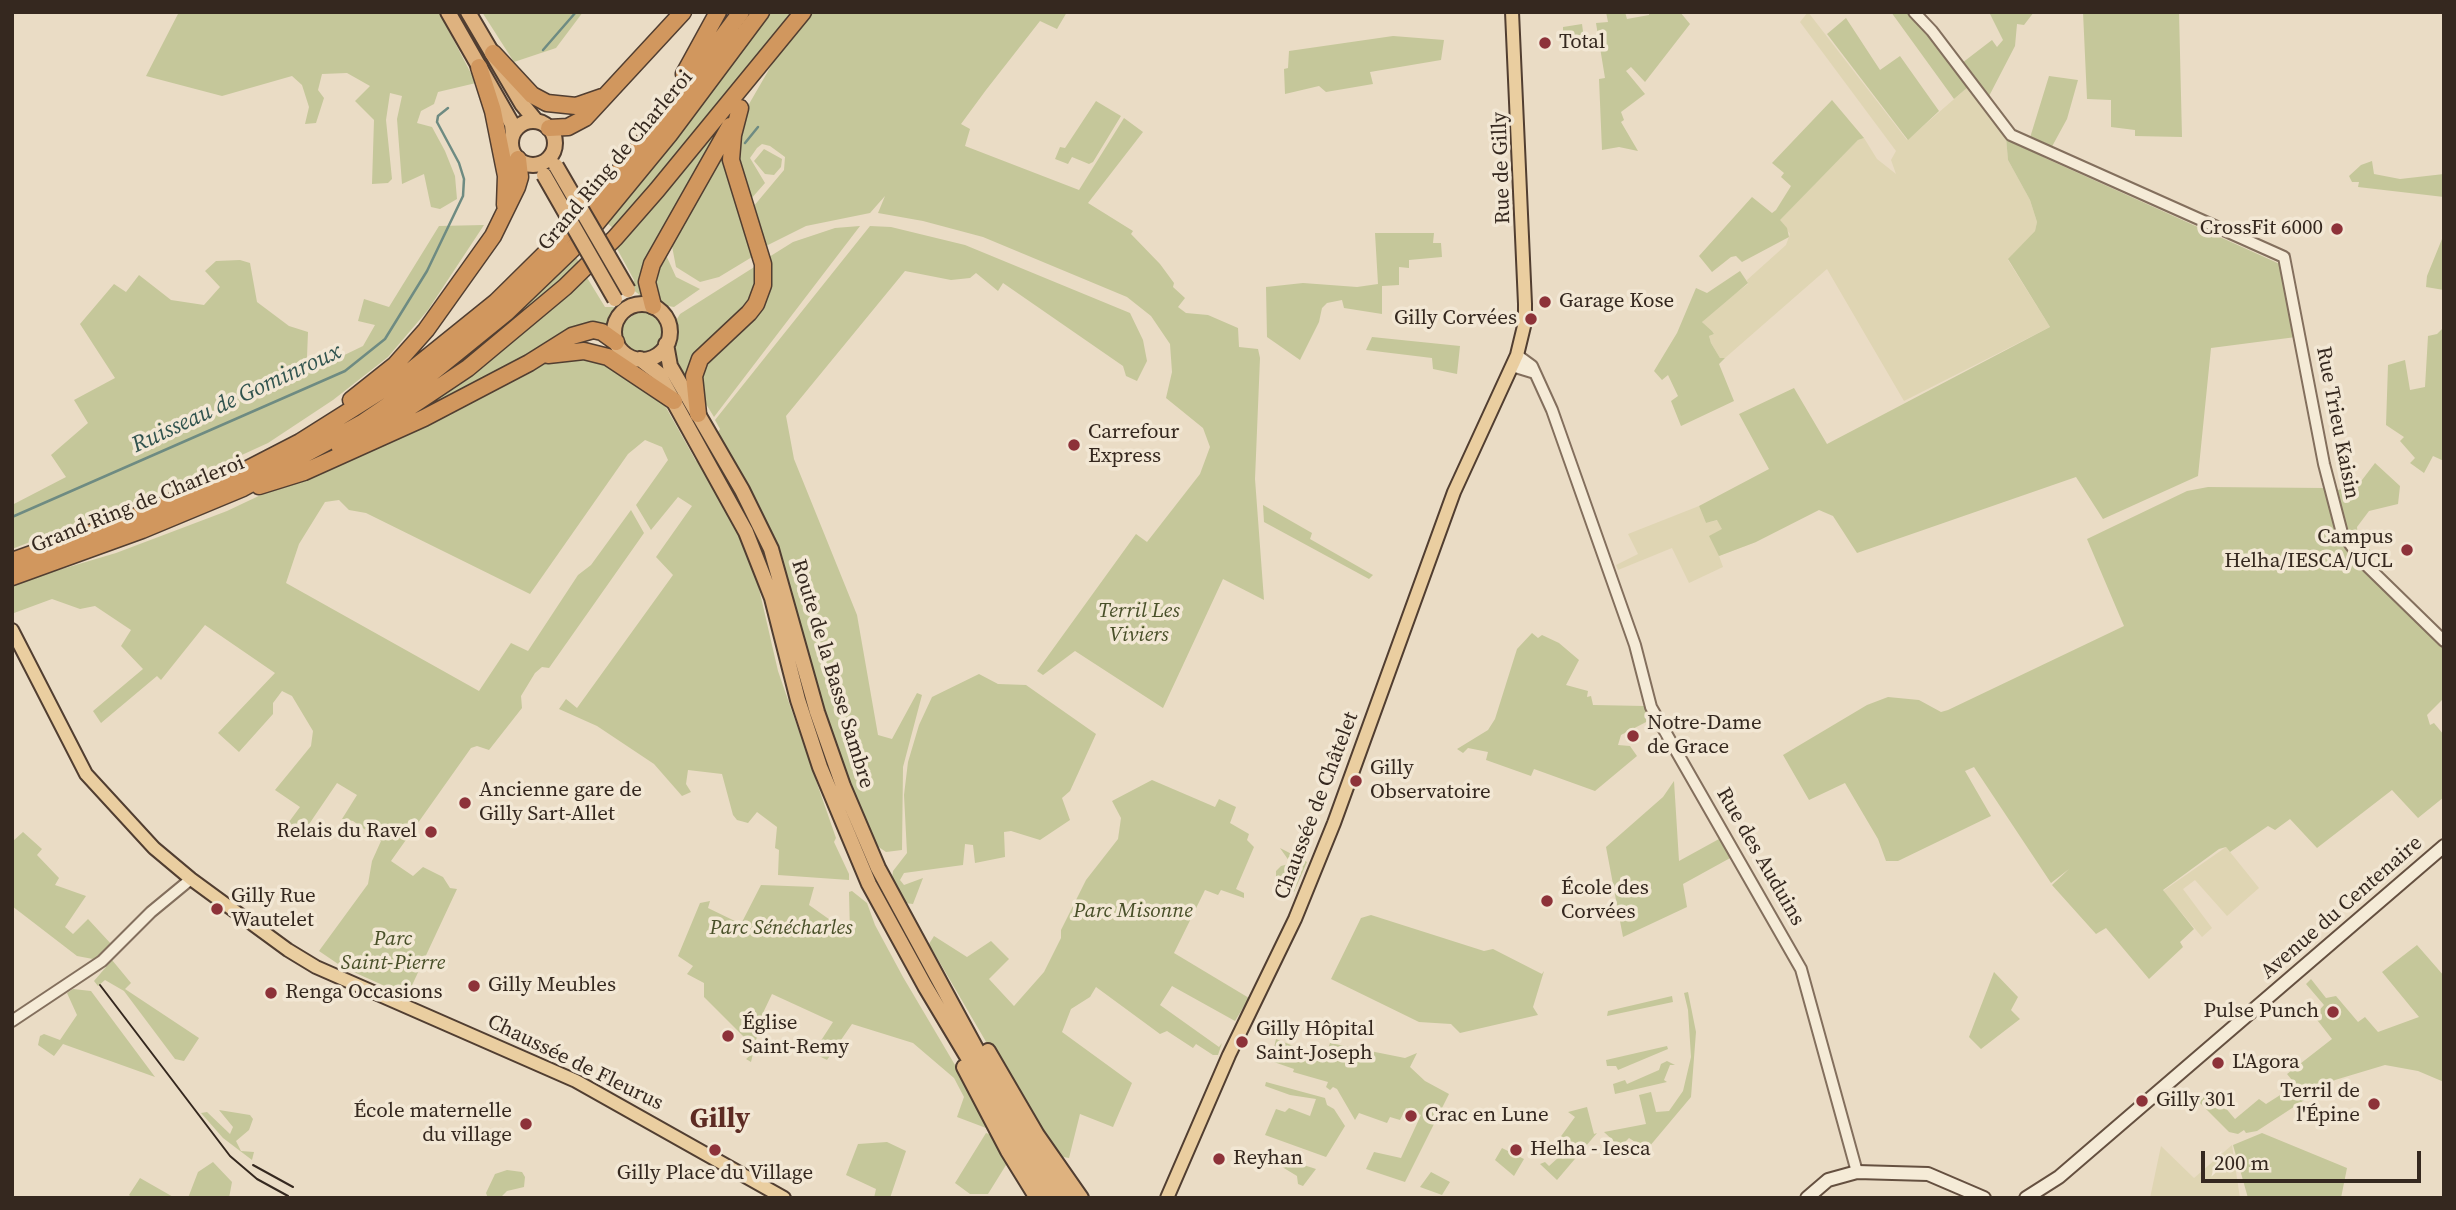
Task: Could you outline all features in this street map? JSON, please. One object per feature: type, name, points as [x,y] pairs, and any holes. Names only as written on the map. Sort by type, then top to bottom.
[{"type":"highway","points":[[449,12],[512,124],[511,144],[525,162],[544,175],[615,299],[619,316]]},
{"type":"highway","points":[[243,488],[270,485],[424,418],[572,336],[593,330],[601,332],[616,342],[626,354],[640,359],[655,356],[666,344],[668,323],[628,289],[554,159],[555,142],[543,124],[522,104],[468,12]]},
{"type":"highway","points":[[513,134],[520,125],[575,124],[585,118],[683,12]]},
{"type":"highway","points":[[657,125],[666,103],[718,12]]},
{"type":"highway","name":"Grand Ring de Charleroi","points":[[14,571],[188,495],[300,442],[402,377],[496,302],[577,222],[657,125],[741,12]]},
{"type":"highway","name":"Grand Ring de Charleroi","points":[[14,571],[142,530],[243,488],[362,423],[451,359],[507,312],[586,236],[669,135],[761,12]]},
{"type":"highway","points":[[270,485],[386,423],[468,368],[557,294],[624,229],[803,12]]},
{"type":"highway","points":[[648,305],[647,282],[652,264],[785,34]]},
{"type":"highway","points":[[493,54],[532,95],[547,103],[576,106],[604,96]]},
{"type":"highway","points":[[479,67],[493,111],[506,176],[505,215]]},
{"type":"highway","points":[[698,414],[694,385],[699,359],[757,304],[763,285],[762,264],[731,160],[733,135],[740,108]]},
{"type":"highway","points":[[525,162],[554,159]]},
{"type":"highway","points":[[300,442],[313,427],[395,365],[456,290],[505,215],[525,162]]},
{"type":"highway","points":[[616,342],[615,326],[619,316],[630,307],[648,305]]},
{"type":"highway","name":"Route de la Basse Sambre","points":[[666,344],[670,366],[742,490],[771,549],[817,712],[848,799],[891,896],[1031,1147],[1066,1198]]},
{"type":"highway","points":[[542,355],[584,351],[608,357],[674,401]]},
{"type":"highway","name":"Route de la Basse Sambre","points":[[640,359],[658,373],[752,544],[772,597],[802,712],[842,821],[880,906],[934,1003],[1052,1198]]},
{"type":"highway","points":[[941,985],[966,1017],[1037,1135],[1081,1198]]},
{"type":"highway","points":[[934,1003],[978,1096],[1037,1198]]},
{"type":"main road","name":"Rue de Gilly","points":[[1512,12],[1520,125],[1525,322],[1514,360]]},
{"type":"main road","name":"Chaussée de Châtelet","points":[[1167,1198],[1229,1055],[1295,919],[1338,812],[1441,525],[1514,360]]},
{"type":"main road","name":"Chaussée de Fleurus","points":[[12,629],[86,774],[154,848],[191,879],[288,950],[316,967],[381,993],[613,1099],[784,1198]]},
{"type":"main road","name":"Avenue du Centenaire","points":[[2026,1198],[2059,1177],[2444,846]]},
{"type":"main road","points":[[1807,1198],[1828,1180],[1857,1172],[1928,1174],[1984,1198]]},
{"type":"street","name":"Rue Trieu Kaisin","points":[[1914,12],[2011,135],[2204,224],[2284,257],[2324,464],[2342,533],[2380,580],[2444,641]]},
{"type":"street","name":"Rue des Auduins","points":[[1514,360],[1526,358],[1552,410],[1613,582],[1651,707],[1801,969],[1857,1172]]},
{"type":"street","points":[[12,1021],[103,961],[151,912],[191,879]]},
{"type":"shaded area","points":[[1808,12],[1907,140],[1968,87],[2006,137],[2008,160],[2030,200],[2037,222],[2035,231],[2008,260],[2050,327],[1904,401],[1827,269],[1725,358],[1720,358],[1709,336],[1714,334],[1702,322],[1707,314],[1748,284],[1747,280],[1786,245],[1790,234],[1779,220],[1858,140],[1864,138],[1877,159],[1896,174],[1891,160],[1896,151],[1800,22]]},
{"type":"shaded area","points":[[1699,506],[1706,523],[1718,520],[1756,542],[1719,556],[1723,567],[1689,583],[1672,548],[1618,570],[1616,565],[1638,554],[1628,534]]},
{"type":"shaded area","points":[[2226,847],[2259,888],[2227,916],[2195,880],[2183,889],[2212,928],[2202,937],[2163,891]]},
{"type":"shaded area","points":[[2232,1145],[2240,1198],[2150,1198],[2161,1146],[2194,1178]]},
{"type":"green space","points":[[179,12],[439,12],[476,83],[438,92],[434,104],[421,111],[417,123],[432,127],[445,151],[455,176],[457,199],[440,209],[431,207],[424,174],[402,184],[397,119],[402,96],[390,93],[386,120],[392,179],[388,183],[372,184],[374,120],[355,101],[370,86],[347,73],[322,74],[318,90],[324,98],[316,123],[305,124],[309,107],[302,85],[292,76],[222,96],[146,76]]},
{"type":"green space","points":[[482,12],[583,12],[556,48],[514,62]]},
{"type":"green space","points":[[770,12],[796,12],[765,45],[673,163],[615,230],[607,223]]},
{"type":"green space","name":"Terril Les Viviers","points":[[807,12],[1067,12],[1057,29],[1040,21],[986,90],[961,124],[970,129],[965,146],[1079,190],[1124,118],[1143,132],[1088,203],[1133,231],[1131,234],[1160,264],[1174,283],[1173,287],[1185,298],[1178,307],[1186,313],[1208,315],[1238,328],[1239,347],[1258,349],[1260,358],[1255,479],[1264,600],[1223,579],[1163,708],[1075,651],[1043,675],[1037,671],[1136,534],[1147,542],[1200,474],[1210,447],[1203,428],[1166,398],[1172,372],[1170,344],[1151,316],[1127,297],[983,237],[923,221],[878,213],[885,196],[870,213],[806,226],[762,248],[753,207],[784,170],[785,157],[770,146],[762,144],[757,148],[750,158],[765,183],[750,200],[735,150],[745,111],[786,40]]},
{"type":"green space","points":[[1606,12],[1625,12],[1627,19],[1649,15],[1649,12],[1680,12],[1690,24],[1645,82],[1631,67],[1626,71],[1645,94],[1621,112],[1624,120],[1621,122],[1638,151],[1619,147],[1602,150],[1599,79],[1605,78],[1596,23],[1608,22]]},
{"type":"green space","points":[[1891,12],[1909,12],[1968,87],[1954,99]]},
{"type":"green space","points":[[1989,12],[2034,12],[2024,25],[2017,24],[2015,46],[1987,100],[1962,63],[1992,40],[1997,47],[2003,40]]},
{"type":"green space","points":[[2083,12],[2179,12],[2182,137],[2135,136],[2135,130],[2111,127],[2111,100],[2087,99]]},
{"type":"green space","points":[[1846,18],[1880,70],[1900,56],[1939,111],[1908,140],[1827,34]]},
{"type":"green space","points":[[1582,24],[1585,46],[1563,49],[1563,27]]},
{"type":"green space","points":[[1393,36],[1444,40],[1441,60],[1370,72],[1373,84],[1326,92],[1319,86],[1285,94],[1284,69],[1288,68],[1289,51]]},
{"type":"green space","points":[[2049,76],[2078,80],[2067,119],[2049,152],[2029,141]]},
{"type":"green space","points":[[1832,100],[1864,138],[1858,140],[1780,220],[1787,228],[1789,237],[1742,262],[1736,256],[1731,257],[1712,272],[1699,256],[1752,197],[1772,213],[1776,210],[1791,186],[1781,177],[1784,173],[1772,163]]},
{"type":"green space","points":[[1096,101],[1121,116],[1093,162],[1089,164],[1072,157],[1068,164],[1055,159],[1060,147],[1065,148]]},
{"type":"green space","points":[[736,104],[642,297],[631,288],[634,280],[615,245]]},
{"type":"green space","points":[[2006,137],[2045,158],[2282,265],[2296,337],[2211,348],[2198,476],[2103,519],[2076,477],[1857,553],[1833,516],[1819,510],[1756,542],[1719,556],[1709,536],[1722,529],[1717,520],[1706,523],[1699,506],[1769,469],[1739,414],[1794,388],[1827,444],[2050,327],[2008,259],[2035,231],[2037,222],[2030,200],[2008,160]]},
{"type":"green space","points":[[726,142],[757,254],[719,277],[700,282],[676,267],[671,241]]},
{"type":"green space","points":[[764,149],[782,159],[781,167],[774,175],[765,174],[754,161]]},
{"type":"green space","points":[[2372,161],[2374,174],[2400,179],[2444,174],[2444,197],[2358,187],[2359,182],[2352,182],[2349,176],[2361,165]]},
{"type":"green space","points":[[484,225],[428,310],[388,357],[333,400],[268,443],[174,486],[12,549],[12,505],[66,477],[51,455],[88,423],[74,400],[115,378],[80,324],[114,284],[126,292],[139,275],[171,300],[204,305],[220,287],[205,271],[216,261],[240,260],[250,263],[257,302],[289,326],[308,332],[307,357],[299,377],[363,346],[375,325],[358,321],[364,299],[389,307],[439,226]]},
{"type":"green space","points":[[860,226],[714,417],[706,404],[702,408],[699,376],[705,360],[744,322],[769,257],[793,242],[835,228]]},
{"type":"green space","points":[[870,226],[891,227],[965,245],[1130,313],[1143,340],[1147,361],[1137,381],[1126,376],[1123,366],[1003,283],[998,291],[976,273],[970,278],[951,280],[905,271],[786,416],[794,459],[857,615],[878,735],[892,739],[917,693],[922,695],[903,767],[902,850],[886,852],[870,841],[828,729],[775,549],[715,436],[720,429],[715,420]]},
{"type":"green space","points":[[1375,233],[1434,233],[1433,243],[1441,243],[1442,257],[1409,260],[1409,268],[1399,267],[1399,285],[1382,286],[1382,314],[1344,308],[1342,300],[1327,303],[1322,308],[1319,322],[1300,360],[1267,337],[1266,287],[1303,283],[1357,287],[1378,284]]},
{"type":"green space","points":[[2444,234],[2444,290],[2426,287],[2427,276]]},
{"type":"green space","points":[[575,255],[581,266],[442,381],[384,419],[491,336]]},
{"type":"green space","points":[[666,255],[676,277],[700,289],[674,307],[657,304],[650,279]]},
{"type":"green space","points":[[759,264],[758,294],[715,339],[690,387],[674,367],[671,350],[677,319],[680,314]]},
{"type":"green space","points":[[1740,271],[1748,283],[1702,322],[1714,334],[1709,336],[1720,358],[1725,358],[1719,364],[1734,401],[1681,426],[1671,401],[1678,396],[1668,375],[1662,380],[1654,371],[1677,333],[1696,288],[1707,293]]},
{"type":"green space","points":[[586,276],[605,307],[614,307],[608,333],[597,328],[380,433]]},
{"type":"green space","points":[[640,310],[653,313],[664,330],[661,342],[647,353],[631,350],[623,340],[622,324]]},
{"type":"green space","points":[[2444,322],[2444,461],[2433,456],[2424,473],[2410,463],[2415,458],[2400,441],[2404,437],[2386,425],[2388,365],[2405,360],[2410,390],[2425,387],[2428,336],[2437,334],[2443,328]]},
{"type":"green space","points":[[1372,337],[1460,346],[1457,374],[1433,369],[1432,358],[1366,350]]},
{"type":"green space","name":"Parc Saint-Pierre","points":[[552,357],[597,357],[663,402],[696,461],[699,458],[736,522],[754,567],[778,671],[849,880],[778,875],[779,850],[775,848],[777,827],[757,812],[748,823],[737,820],[733,815],[722,774],[688,770],[686,784],[691,792],[682,796],[654,764],[597,726],[559,709],[566,699],[577,708],[673,575],[656,557],[692,506],[678,497],[651,530],[636,505],[668,460],[662,447],[645,440],[628,454],[530,594],[366,513],[349,510],[339,500],[325,502],[299,544],[286,583],[479,691],[511,643],[528,651],[578,575],[591,565],[631,510],[644,533],[549,668],[542,667],[535,673],[521,696],[522,708],[489,750],[477,746],[471,748],[391,861],[413,876],[423,867],[443,877],[450,888],[457,889],[407,996],[347,969],[348,962],[341,966],[319,951],[368,884],[372,861],[381,841],[353,821],[342,819],[357,795],[337,783],[301,836],[286,826],[300,807],[275,790],[311,746],[313,731],[292,696],[282,691],[273,703],[273,714],[239,752],[218,733],[275,673],[205,625],[161,680],[157,676],[101,723],[93,711],[143,669],[121,646],[131,630],[95,606],[80,609],[52,599],[14,613],[12,587],[25,580],[116,553],[227,511]]},
{"type":"green space","points":[[2375,463],[2400,486],[2398,504],[2369,511],[2357,527],[2358,538],[2383,563],[2381,565],[2364,547],[2358,546],[2347,528],[2336,491],[2362,480]]},
{"type":"green space","points":[[2208,487],[2325,488],[2340,539],[2353,559],[2444,649],[2444,698],[2427,715],[2430,725],[2434,723],[2444,735],[2444,797],[2418,818],[2392,790],[2317,848],[2290,819],[2275,830],[2268,826],[2230,852],[2226,847],[2219,849],[2163,890],[2194,929],[2180,942],[2183,947],[2149,979],[2106,928],[2096,934],[2052,885],[2069,869],[2051,883],[1974,767],[1965,771],[1991,816],[1898,861],[1886,861],[1878,839],[1845,783],[1809,800],[1783,755],[1867,705],[1888,697],[1919,700],[1941,712],[1948,710],[2124,626],[2087,539],[2187,491]]},
{"type":"green space","points":[[1263,505],[1312,533],[1310,539],[1373,575],[1369,579],[1264,522]]},
{"type":"green space","points":[[1532,633],[1538,638],[1542,635],[1559,643],[1579,660],[1566,685],[1588,691],[1587,697],[1591,696],[1593,705],[1644,706],[1650,720],[1621,735],[1618,745],[1630,746],[1637,756],[1595,791],[1534,769],[1531,776],[1486,760],[1488,752],[1468,748],[1463,753],[1457,749],[1488,730],[1495,719],[1517,649]]},
{"type":"green space","points":[[979,674],[998,684],[1026,685],[1096,734],[1070,791],[1062,798],[1070,820],[1040,840],[1011,831],[1004,832],[1005,857],[975,863],[973,845],[965,844],[963,865],[904,873],[900,880],[904,885],[923,878],[913,904],[905,903],[892,878],[893,871],[907,853],[904,795],[908,762],[919,725],[932,697]]},
{"type":"green space","name":"Parc Misonne","points":[[1152,780],[1215,807],[1219,799],[1236,807],[1230,823],[1249,834],[1247,840],[1254,847],[1236,889],[1244,893],[1244,898],[1221,890],[1218,895],[1205,890],[1174,953],[1249,998],[1235,1021],[1172,986],[1160,1005],[1219,1047],[1222,1043],[1218,1055],[1213,1055],[1196,1044],[1193,1048],[1167,1031],[1160,1034],[1096,987],[1090,997],[1071,1009],[1062,1032],[1132,1083],[1113,1127],[1080,1114],[1069,1158],[1052,1155],[929,944],[934,936],[967,957],[991,941],[1009,959],[989,979],[1014,1006],[1044,972],[1086,880],[1118,839],[1121,818],[1112,801]]},
{"type":"green space","points":[[1674,781],[1679,861],[1719,839],[1732,857],[1683,884],[1687,907],[1623,937],[1606,847],[1663,797]]},
{"type":"green space","points":[[23,832],[42,849],[37,855],[59,878],[55,885],[86,896],[65,927],[73,934],[88,919],[112,945],[103,956],[93,959],[77,956],[12,906],[12,842]]},
{"type":"green space","points":[[1280,848],[1307,862],[1294,892],[1279,886],[1276,880],[1276,871],[1281,866],[1289,864],[1294,868]]},
{"type":"green space","name":"Parc Sénécharles","points":[[761,885],[814,887],[809,905],[850,934],[849,892],[852,891],[867,903],[875,925],[903,977],[994,1131],[957,1117],[964,1097],[954,1078],[913,1043],[852,1024],[827,1060],[813,1053],[833,1022],[772,994],[762,1015],[751,1062],[746,1059],[752,1054],[753,1046],[704,997],[704,983],[687,974],[693,966],[678,956],[700,903],[710,901],[708,908],[741,924]]},
{"type":"green space","points":[[1371,915],[1484,951],[1493,949],[1542,974],[1544,971],[1533,1007],[1538,1015],[1460,1033],[1451,1024],[1419,1022],[1331,979],[1361,918]]},
{"type":"green space","points":[[2417,945],[2444,976],[2444,1082],[2418,1071],[2385,1065],[2335,1080],[2257,1131],[2246,1133],[2244,1130],[2238,1134],[2229,1132],[2197,1100],[2212,1092],[2235,1119],[2259,1099],[2266,1104],[2296,1085],[2287,1074],[2332,1039],[2314,1016],[2324,1005],[2306,984],[2311,979],[2326,998],[2336,996],[2358,1022],[2365,1017],[2378,1032],[2419,1017],[2382,972]]},
{"type":"green space","points":[[112,960],[131,983],[125,989],[199,1038],[184,1061],[175,1059],[124,991],[105,980],[98,986],[94,981]]},
{"type":"green space","points":[[1994,972],[2018,997],[2011,1010],[2020,1019],[1981,1049],[1969,1037]]},
{"type":"green space","points":[[73,989],[91,991],[155,1077],[63,1044],[54,1056],[38,1045],[40,1036],[44,1034],[60,1040],[77,1015],[67,993]]},
{"type":"green space","points":[[1688,992],[1696,1032],[1691,1097],[1649,1147],[1643,1147],[1629,1138],[1620,1147],[1604,1132],[1646,1124],[1639,1095],[1651,1092],[1656,1112],[1669,1111],[1683,1091],[1691,1057],[1688,1010],[1684,993]]},
{"type":"green space","points":[[1672,996],[1673,1002],[1607,1016],[1608,1011]]},
{"type":"green space","points":[[1276,1039],[1321,1057],[1326,1055],[1330,1043],[1405,1058],[1417,1053],[1410,1067],[1425,1081],[1449,1094],[1405,1182],[1366,1169],[1374,1152],[1401,1158],[1421,1115],[1406,1108],[1400,1120],[1390,1117],[1387,1123],[1359,1113],[1355,1120],[1337,1089],[1333,1087],[1330,1090],[1326,1087],[1328,1082],[1293,1072],[1294,1069],[1271,1061]]},
{"type":"green space","points":[[1667,1046],[1668,1049],[1618,1070],[1616,1066],[1607,1066],[1606,1060]]},
{"type":"green space","points":[[1667,1061],[1675,1065],[1670,1065],[1664,1080],[1667,1082],[1615,1094],[1613,1084],[1625,1080],[1627,1084],[1659,1070],[1661,1064]]},
{"type":"green space","points":[[1266,1082],[1325,1098],[1327,1105],[1334,1109],[1345,1126],[1326,1157],[1265,1135],[1276,1109],[1285,1112],[1289,1108],[1310,1116],[1316,1099],[1290,1095],[1265,1086]]},
{"type":"green space","points":[[1587,1107],[1594,1134],[1597,1133],[1557,1180],[1540,1164],[1545,1162],[1549,1166],[1559,1157],[1551,1150],[1575,1117],[1568,1112]]},
{"type":"green space","points":[[219,1110],[250,1115],[253,1119],[249,1130],[236,1141],[241,1151],[254,1152],[252,1160],[223,1138],[201,1113],[207,1112],[230,1134],[233,1127]]},
{"type":"green space","points":[[986,1133],[994,1136],[1011,1157],[988,1194],[970,1194],[955,1183]]},
{"type":"green space","points":[[2262,1133],[2347,1168],[2341,1198],[2248,1198],[2233,1145]]},
{"type":"green space","points":[[887,1142],[906,1151],[890,1198],[874,1198],[876,1189],[846,1175],[858,1144]]},
{"type":"green space","points":[[1502,1148],[1524,1159],[1514,1176],[1495,1160]]},
{"type":"green space","points":[[1269,1153],[1316,1169],[1303,1186],[1298,1184],[1297,1176],[1269,1159]]},
{"type":"green space","points":[[213,1162],[232,1182],[229,1198],[188,1198],[198,1172]]},
{"type":"green space","points":[[507,1170],[522,1172],[525,1177],[524,1187],[507,1191],[500,1198],[488,1198],[486,1193],[495,1174]]},
{"type":"green space","points":[[1431,1172],[1450,1182],[1442,1195],[1420,1187]]},
{"type":"green space","points":[[140,1178],[175,1198],[133,1198],[129,1195]]},
{"type":"waterway","name":"Ruisseau de Gominroux","points":[[543,50],[576,12]]},
{"type":"waterway","name":"Ruisseau de Gominroux","points":[[12,517],[345,371],[385,339],[427,271],[463,196],[464,179],[459,163],[437,122],[438,116],[448,108]]},
{"type":"waterway","points":[[745,143],[758,127]]},
{"type":"tram line","points":[[100,985],[230,1156],[257,1179],[288,1196]]},
{"type":"tram line","points":[[253,1165],[293,1187]]},
{"type":"place","name":"Total","points":[[1545,43]]},
{"type":"place","name":"CrossFit 6000","points":[[2337,229]]},
{"type":"place","name":"Garage Kose","points":[[1545,302]]},
{"type":"place","name":"Gilly Corvées","points":[[1531,319]]},
{"type":"place","name":"Carrefour Express","points":[[1074,445]]},
{"type":"place","name":"Campus Helha/IESCA/UCL","points":[[2407,550]]},
{"type":"place","name":"Notre-Dame de Grace","points":[[1633,736]]},
{"type":"place","name":"Gilly Observatoire","points":[[1356,781]]},
{"type":"place","name":"Ancienne gare de Gilly Sart-Allet","points":[[465,803]]},
{"type":"place","name":"Relais du Ravel","points":[[431,832]]},
{"type":"place","name":"École des Corvées","points":[[1547,901]]},
{"type":"place","name":"Gilly Rue Wautelet","points":[[217,909]]},
{"type":"place","name":"Gilly Meubles","points":[[474,986]]},
{"type":"place","name":"Renga Occasions","points":[[271,993]]},
{"type":"place","name":"Pulse Punch","points":[[2333,1012]]},
{"type":"place","name":"Église Saint-Remy","points":[[728,1036]]},
{"type":"place","name":"Gilly Hôpital Saint-Joseph","points":[[1242,1042]]},
{"type":"place","name":"L'Agora","points":[[2218,1063]]},
{"type":"place","name":"Gilly 301","points":[[2142,1101]]},
{"type":"place","name":"Terril de l'Épine","points":[[2374,1104]]},
{"type":"place","name":"Crac en Lune","points":[[1411,1116]]},
{"type":"place","name":"École maternelle du village","points":[[526,1124]]},
{"type":"place","name":"Gilly Place du Village","points":[[715,1150]]},
{"type":"place","name":"Helha - Iesca","points":[[1516,1150]]},
{"type":"place","name":"Reyhan","points":[[1219,1159]]},
{"type":"district","name":"Gilly","points":[[720,1120]]}]
